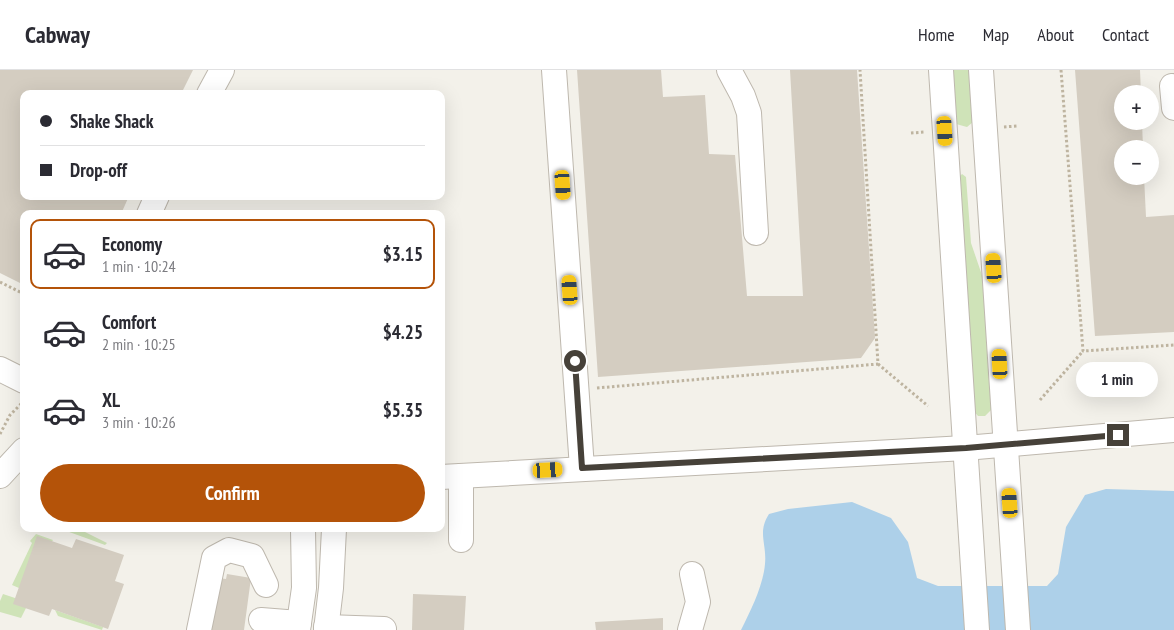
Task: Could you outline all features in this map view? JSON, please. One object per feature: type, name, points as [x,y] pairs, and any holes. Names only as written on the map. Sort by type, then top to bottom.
[{"type":"lane","points":[[212,90],[222,70]]},
{"type":"lane","points":[[554,70],[582,468]]},
{"type":"lane","points":[[730,70],[749,113],[756,233]]},
{"type":"lane","points":[[941,70],[977,630]]},
{"type":"lane","points":[[981,70],[1018,630]]},
{"type":"lane","points":[[0,369],[20,379]]},
{"type":"lane","points":[[462,540],[451,476],[966,448],[1174,430]]},
{"type":"lane","points":[[0,476],[20,454]]},
{"type":"lane","points":[[261,620],[298,627],[304,588],[303,532]]},
{"type":"lane","points":[[334,532],[331,588],[326,628],[384,629]]},
{"type":"lane","points":[[199,630],[214,558],[229,550],[252,556],[266,586]]},
{"type":"lane","points":[[690,630],[698,602],[692,574]]},
{"type":"path","points":[[860,70],[878,364]]},
{"type":"path","points":[[1061,70],[1083,351]]},
{"type":"path","points":[[911,133],[933,132]]},
{"type":"path","points":[[0,282],[20,292]]},
{"type":"path","points":[[1040,400],[1083,351],[1174,345]]},
{"type":"path","points":[[594,388],[878,364],[928,406]]},
{"type":"path","points":[[0,434],[10,415],[20,405]]},
{"type":"green space","points":[[952,70],[970,70],[973,122],[967,127],[956,124]]},
{"type":"green space","points":[[962,174],[966,177],[971,243],[984,281],[992,409],[985,416],[978,416],[973,410],[958,178]]},
{"type":"green space","points":[[69,532],[85,532],[107,543],[105,545]]},
{"type":"green space","points":[[36,534],[53,540],[19,588],[12,585],[32,543],[30,541]]},
{"type":"green space","points":[[3,594],[15,598],[26,608],[21,618],[0,612],[0,601]]},
{"type":"green space","points":[[55,610],[103,627],[102,630],[58,616]]},
{"type":"water","points":[[1106,489],[1174,491],[1174,630],[741,630],[762,581],[765,564],[763,533],[765,521],[769,514],[788,509],[852,502],[891,518],[908,542],[917,578],[938,586],[1047,586],[1058,574],[1066,527],[1085,495]]},
{"type":"building","points":[[0,70],[193,70],[183,90],[20,90],[20,200],[127,200],[123,210],[20,210],[20,283],[0,273]]},
{"type":"building","points":[[577,70],[661,70],[663,97],[705,95],[709,154],[735,155],[747,296],[803,296],[790,70],[857,70],[875,338],[861,358],[598,377]]},
{"type":"building","points":[[1075,70],[1140,70],[1141,85],[1114,85],[1114,130],[1142,130],[1143,140],[1114,140],[1114,185],[1144,185],[1146,217],[1174,215],[1174,332],[1095,336]]},
{"type":"building","points":[[37,536],[72,548],[76,539],[124,555],[115,581],[124,584],[108,629],[52,609],[49,616],[13,604]]},
{"type":"building","points":[[227,574],[251,578],[244,630],[204,630],[212,577],[226,579]]},
{"type":"building","points":[[413,594],[466,596],[464,630],[412,630]]},
{"type":"building","points":[[663,618],[663,630],[596,630],[595,622]]},
{"type":"route","points":[[575,361],[582,468],[966,448],[1118,435]]}]
